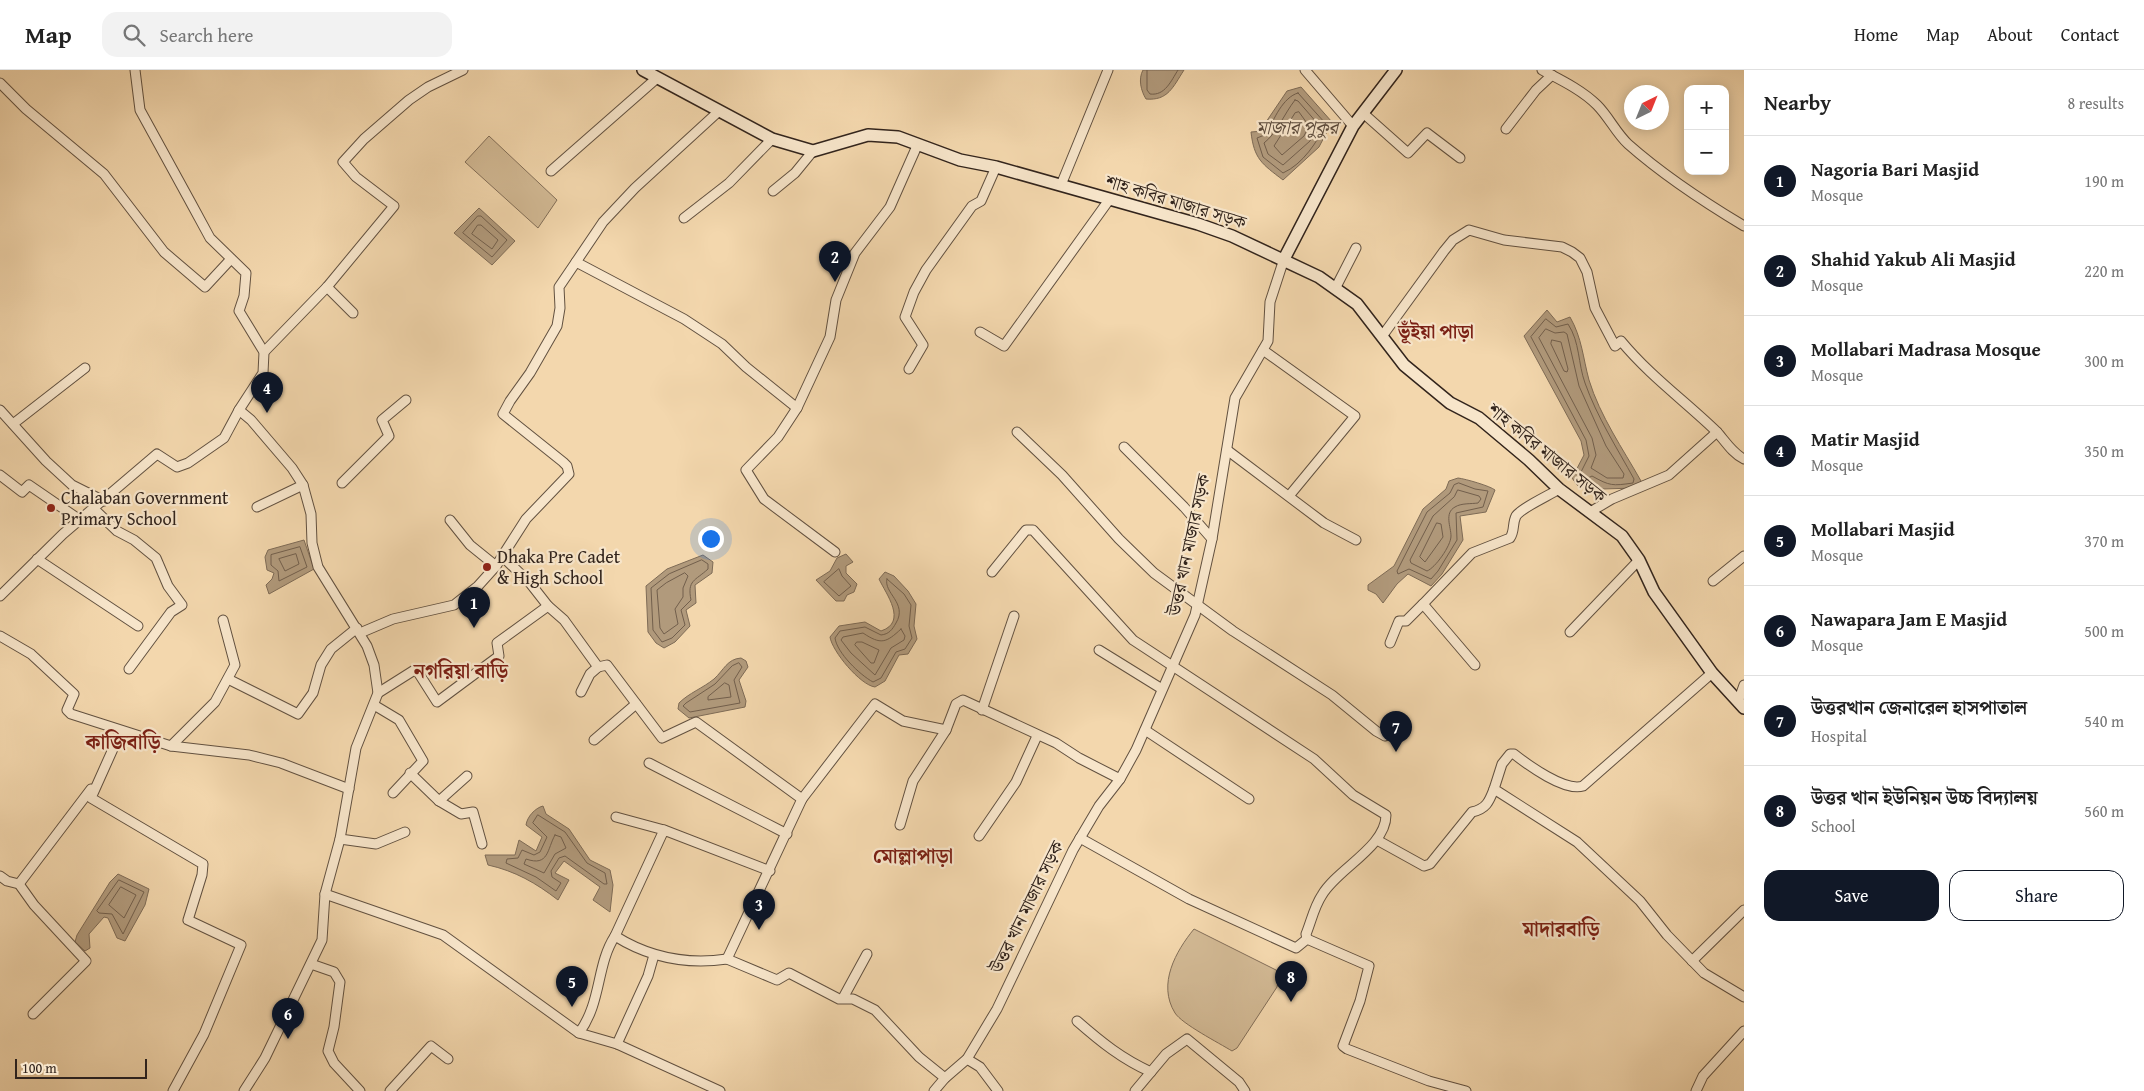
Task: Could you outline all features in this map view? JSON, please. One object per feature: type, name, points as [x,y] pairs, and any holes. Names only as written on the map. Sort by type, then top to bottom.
[{"type":"main road","points":[[643,70],[772,140],[813,151]]},
{"type":"main road","name":"উত্তর খান মাজার সড়ক","points":[[1284,259],[1353,126],[1396,70]]},
{"type":"main road","name":"শাহ কবির মাজার সড়ক","points":[[813,151],[868,135],[898,137],[917,146],[960,160],[996,167],[1198,224],[1232,236],[1284,259],[1336,287],[1357,304],[1383,335],[1404,365],[1450,403],[1479,418],[1529,460],[1559,489],[1622,536],[1639,560],[1654,592],[1712,673],[1741,705]]},
{"type":"street","points":[[0,596],[93,508],[104,501],[139,467],[157,454],[177,467],[188,463],[224,438],[239,410],[263,373],[264,352],[239,311],[244,296],[246,273],[210,238],[140,110],[135,70]]},
{"type":"street","points":[[264,352],[327,287],[394,206],[356,177],[343,162],[364,139],[409,100],[428,87],[463,70]]},
{"type":"street","points":[[1061,185],[1108,70]]},
{"type":"street","points":[[1304,70],[1353,126]]},
{"type":"street","points":[[1542,70],[1598,105],[1626,142],[1653,166],[1710,206],[1744,226]]},
{"type":"street","points":[[1506,129],[1536,90],[1552,75]]},
{"type":"street","points":[[550,171],[656,78]]},
{"type":"street","points":[[0,83],[26,109],[104,174],[164,252],[206,287],[231,258]]},
{"type":"street","points":[[228,679],[298,714],[313,693],[321,665],[331,649],[358,631],[400,617],[454,605],[478,586],[496,566],[522,524],[569,474],[568,466],[503,414],[530,373],[557,326],[560,308],[559,287],[603,222],[635,188],[718,112]]},
{"type":"street","points":[[1363,113],[1408,153],[1427,133],[1460,158]]},
{"type":"street","points":[[684,218],[729,183],[772,140]]},
{"type":"street","points":[[835,552],[764,499],[746,470],[778,437],[797,408],[830,337],[836,300],[854,253],[890,207],[917,146]]},
{"type":"street","points":[[773,191],[795,173],[813,151]]},
{"type":"street","points":[[909,369],[923,345],[904,317],[914,292],[926,270],[972,206],[981,201],[996,167]]},
{"type":"street","points":[[980,332],[1004,346],[1109,200]]},
{"type":"street","points":[[1383,335],[1444,251],[1461,234],[1469,230],[1504,240],[1562,247],[1580,258],[1587,272],[1595,308],[1615,346],[1621,341],[1645,369],[1717,432],[1739,457],[1744,459]]},
{"type":"street","points":[[1336,287],[1356,248]]},
{"type":"street","name":"উত্তর খান মাজার সড়ক","points":[[934,1091],[945,1078],[967,1059],[997,1009],[1080,838],[1099,806],[1120,778],[1145,730],[1173,666],[1197,606],[1212,539],[1236,398],[1268,341],[1270,302],[1284,259]]},
{"type":"street","points":[[576,262],[684,319],[722,344],[746,367],[797,408]]},
{"type":"street","points":[[327,287],[353,313]]},
{"type":"street","points":[[1263,350],[1355,416],[1289,496]]},
{"type":"street","points":[[13,424],[85,368]]},
{"type":"street","points":[[342,483],[389,436],[382,420],[406,400]]},
{"type":"street","points":[[0,410],[46,461],[72,484],[104,501]]},
{"type":"street","points":[[239,410],[251,420],[292,468],[303,485],[311,514],[312,543],[318,567],[358,631],[374,665],[378,693],[356,748],[340,839],[325,894],[322,940],[265,1058],[244,1091]]},
{"type":"street","points":[[1017,432],[1062,476],[1119,539],[1154,573],[1197,606],[1270,656],[1332,695],[1376,731],[1385,736]]},
{"type":"street","points":[[1590,512],[1669,475],[1717,432]]},
{"type":"street","points":[[1124,447],[1184,507],[1212,539]]},
{"type":"street","points":[[1227,450],[1324,523],[1356,540]]},
{"type":"street","points":[[0,475],[22,492],[29,485],[80,520]]},
{"type":"street","points":[[257,508],[303,485]]},
{"type":"street","points":[[1390,643],[1399,621],[1406,621],[1472,553],[1510,538],[1517,514],[1559,489]]},
{"type":"street","points":[[93,508],[117,531],[134,540],[156,558],[168,586],[182,605],[171,612],[129,669]]},
{"type":"street","points":[[450,520],[470,545],[496,566]]},
{"type":"street","points":[[992,572],[1026,530],[1033,530],[1133,640],[1314,759],[1353,795],[1381,810],[1386,815],[1386,821],[1377,840],[1330,884],[1322,895],[1306,934],[1307,939]]},
{"type":"street","points":[[1713,581],[1744,556]]},
{"type":"street","points":[[503,557],[530,583],[548,606],[564,620],[598,667]]},
{"type":"street","points":[[38,559],[138,626]]},
{"type":"street","points":[[1570,632],[1639,560]]},
{"type":"street","points":[[1423,604],[1475,665]]},
{"type":"street","points":[[378,693],[416,669],[436,702],[500,656],[497,643],[548,606]]},
{"type":"street","points":[[982,710],[1014,616]]},
{"type":"street","points":[[171,746],[215,702],[235,665],[223,620]]},
{"type":"street","points":[[0,636],[31,654],[74,694],[67,710],[71,714],[171,746],[249,755],[282,763],[348,789]]},
{"type":"street","points":[[1099,650],[1162,689]]},
{"type":"street","points":[[582,692],[590,674],[598,667],[607,664],[662,738],[696,722],[802,800]]},
{"type":"street","points":[[1377,840],[1424,866],[1430,864],[1472,812],[1487,805],[1502,764],[1510,754],[1514,754],[1546,776],[1578,788],[1583,786],[1712,673]]},
{"type":"street","points":[[1741,705],[1744,684]]},
{"type":"street","points":[[900,825],[913,781],[946,730],[958,701],[964,700],[1036,736],[1056,743],[1079,758],[1120,778]]},
{"type":"street","points":[[594,740],[636,704]]},
{"type":"street","points":[[727,959],[802,800],[874,704],[903,721],[946,730]]},
{"type":"street","points":[[374,705],[400,720],[423,761],[393,793]]},
{"type":"street","points":[[1145,730],[1249,799]]},
{"type":"street","points":[[121,731],[91,794],[92,801],[203,864],[202,875],[188,920],[241,945],[204,1034],[173,1091]]},
{"type":"street","points":[[979,836],[1016,782],[1036,736]]},
{"type":"street","points":[[649,763],[786,834]]},
{"type":"street","points":[[410,773],[439,801],[460,814],[473,812],[482,844]]},
{"type":"street","points":[[439,801],[467,776]]},
{"type":"street","points":[[19,884],[97,782]]},
{"type":"street","points":[[1494,789],[1577,842],[1640,901],[1667,936],[1704,973],[1744,997]]},
{"type":"street","points":[[616,817],[664,830],[770,871]]},
{"type":"street","points":[[578,1033],[586,1023],[596,1000],[610,946],[664,830]]},
{"type":"street","points":[[340,839],[376,844],[405,832]]},
{"type":"street","points":[[1080,838],[1189,899],[1296,948],[1307,939]]},
{"type":"street","points":[[0,876],[7,882],[19,884],[34,905],[86,962],[32,1014]]},
{"type":"street","points":[[325,894],[443,935],[578,1033],[617,1044],[720,1091]]},
{"type":"street","points":[[1692,961],[1744,910]]},
{"type":"street","points":[[615,936],[654,955],[678,961],[706,962],[727,959],[777,980],[789,973],[839,1000],[843,998],[860,1002],[875,1010],[919,1057],[945,1078]]},
{"type":"street","points":[[1307,939],[1369,966],[1360,1002],[1343,1046],[1346,1049],[1430,1080],[1466,1091]]},
{"type":"street","points":[[843,998],[867,954]]},
{"type":"street","points":[[617,1044],[648,976],[654,955]]},
{"type":"street","points":[[312,964],[334,972],[340,982],[334,1027],[328,1051],[334,1063],[360,1091]]},
{"type":"street","points":[[1078,1021],[1110,1050],[1129,1062],[1151,1072]]},
{"type":"street","points":[[1696,1091],[1703,1076],[1744,1031]]},
{"type":"street","points":[[1136,1091],[1166,1054],[1187,1039],[1239,1082],[1244,1091]]},
{"type":"street","points":[[390,1091],[431,1046],[448,1059]]},
{"type":"street","points":[[967,1059],[980,1068],[998,1091]]},
{"type":"shaded area","points":[[489,136],[557,200],[538,228],[465,162]]},
{"type":"shaded area","points":[[1194,929],[1280,972],[1277,987],[1237,1048],[1232,1051],[1185,1022],[1175,1013],[1170,1002],[1168,979],[1171,968],[1181,947]]},
{"type":"water","points":[[1143,70],[1184,70],[1169,92],[1160,98],[1146,99],[1140,81]]},
{"type":"water","name":"মাজার পুকুর","points":[[1301,87],[1332,122],[1319,147],[1283,180],[1260,160],[1254,149],[1251,132],[1263,131],[1266,122],[1287,91]]},
{"type":"water","points":[[479,208],[515,241],[492,265],[454,233]]},
{"type":"water","points":[[1547,310],[1557,322],[1570,317],[1574,325],[1580,340],[1589,380],[1599,406],[1641,481],[1636,488],[1602,489],[1591,480],[1584,488],[1577,485],[1572,478],[1584,455],[1581,441],[1524,336]]},
{"type":"water","points":[[1458,478],[1495,490],[1486,512],[1460,516],[1463,540],[1442,574],[1431,586],[1408,574],[1397,584],[1383,603],[1376,594],[1368,590],[1368,585],[1394,566],[1423,509],[1446,489],[1449,481]]},
{"type":"water","points":[[304,540],[314,569],[269,594],[266,585],[272,579],[274,573],[267,570],[265,557],[268,550]]},
{"type":"water","points":[[846,554],[853,562],[846,566],[846,573],[857,584],[854,592],[847,595],[844,601],[836,601],[816,580],[830,571],[837,558]]},
{"type":"water","points":[[703,555],[713,562],[712,573],[695,585],[696,603],[686,610],[690,626],[675,642],[664,648],[656,643],[648,632],[646,586],[667,569]]},
{"type":"water","points":[[885,572],[894,576],[908,591],[916,604],[914,626],[917,639],[908,654],[899,655],[885,681],[875,687],[869,685],[855,674],[841,658],[830,637],[839,626],[865,622],[881,631],[889,627],[893,621],[893,607],[879,579]]},
{"type":"water","points":[[741,658],[746,661],[748,667],[739,680],[746,701],[745,707],[689,718],[678,709],[679,703],[683,699],[714,679],[732,660]]},
{"type":"water","points":[[543,806],[546,814],[569,829],[590,860],[610,870],[613,885],[610,912],[593,900],[600,887],[564,861],[555,873],[569,880],[558,900],[525,878],[488,865],[485,855],[515,855],[519,840],[536,851],[542,837],[526,825],[532,813]]},
{"type":"water","points":[[118,874],[149,889],[145,905],[125,941],[117,938],[108,918],[104,917],[89,934],[90,948],[85,951],[75,942],[77,935],[110,882]]},
{"type":"place","name":"Shahid Yakub Ali Masjid","points":[[835,282]]},
{"type":"place","name":"Matir Masjid","points":[[267,413]]},
{"type":"place","name":"Chalaban Government Primary School","points":[[51,508]]},
{"type":"place","name":"Dhaka Pre Cadet & High School","points":[[487,567]]},
{"type":"place","name":"Nagoria Bari Masjid","points":[[474,628]]},
{"type":"place","name":"উত্তরখান জেনারেল হাসপাতাল","points":[[1396,752]]},
{"type":"place","name":"Mollabari Madrasa Mosque","points":[[759,930]]},
{"type":"place","name":"উত্তর খান ইউনিয়ন উচ্চ বিদ্যালয়","points":[[1291,1002]]},
{"type":"place","name":"Mollabari Masjid","points":[[572,1007]]},
{"type":"place","name":"Nawapara Jam E Masjid","points":[[288,1039]]},
{"type":"district","name":"ভূঁইয়া পাড়া","points":[[1436,331]]},
{"type":"district","name":"নগরিয়া বাড়ি","points":[[461,671]]},
{"type":"district","name":"কাজিবাড়ি","points":[[123,742]]},
{"type":"district","name":"মোল্লাপাড়া","points":[[913,856]]},
{"type":"district","name":"মাদারবাড়ি","points":[[1561,929]]}]
